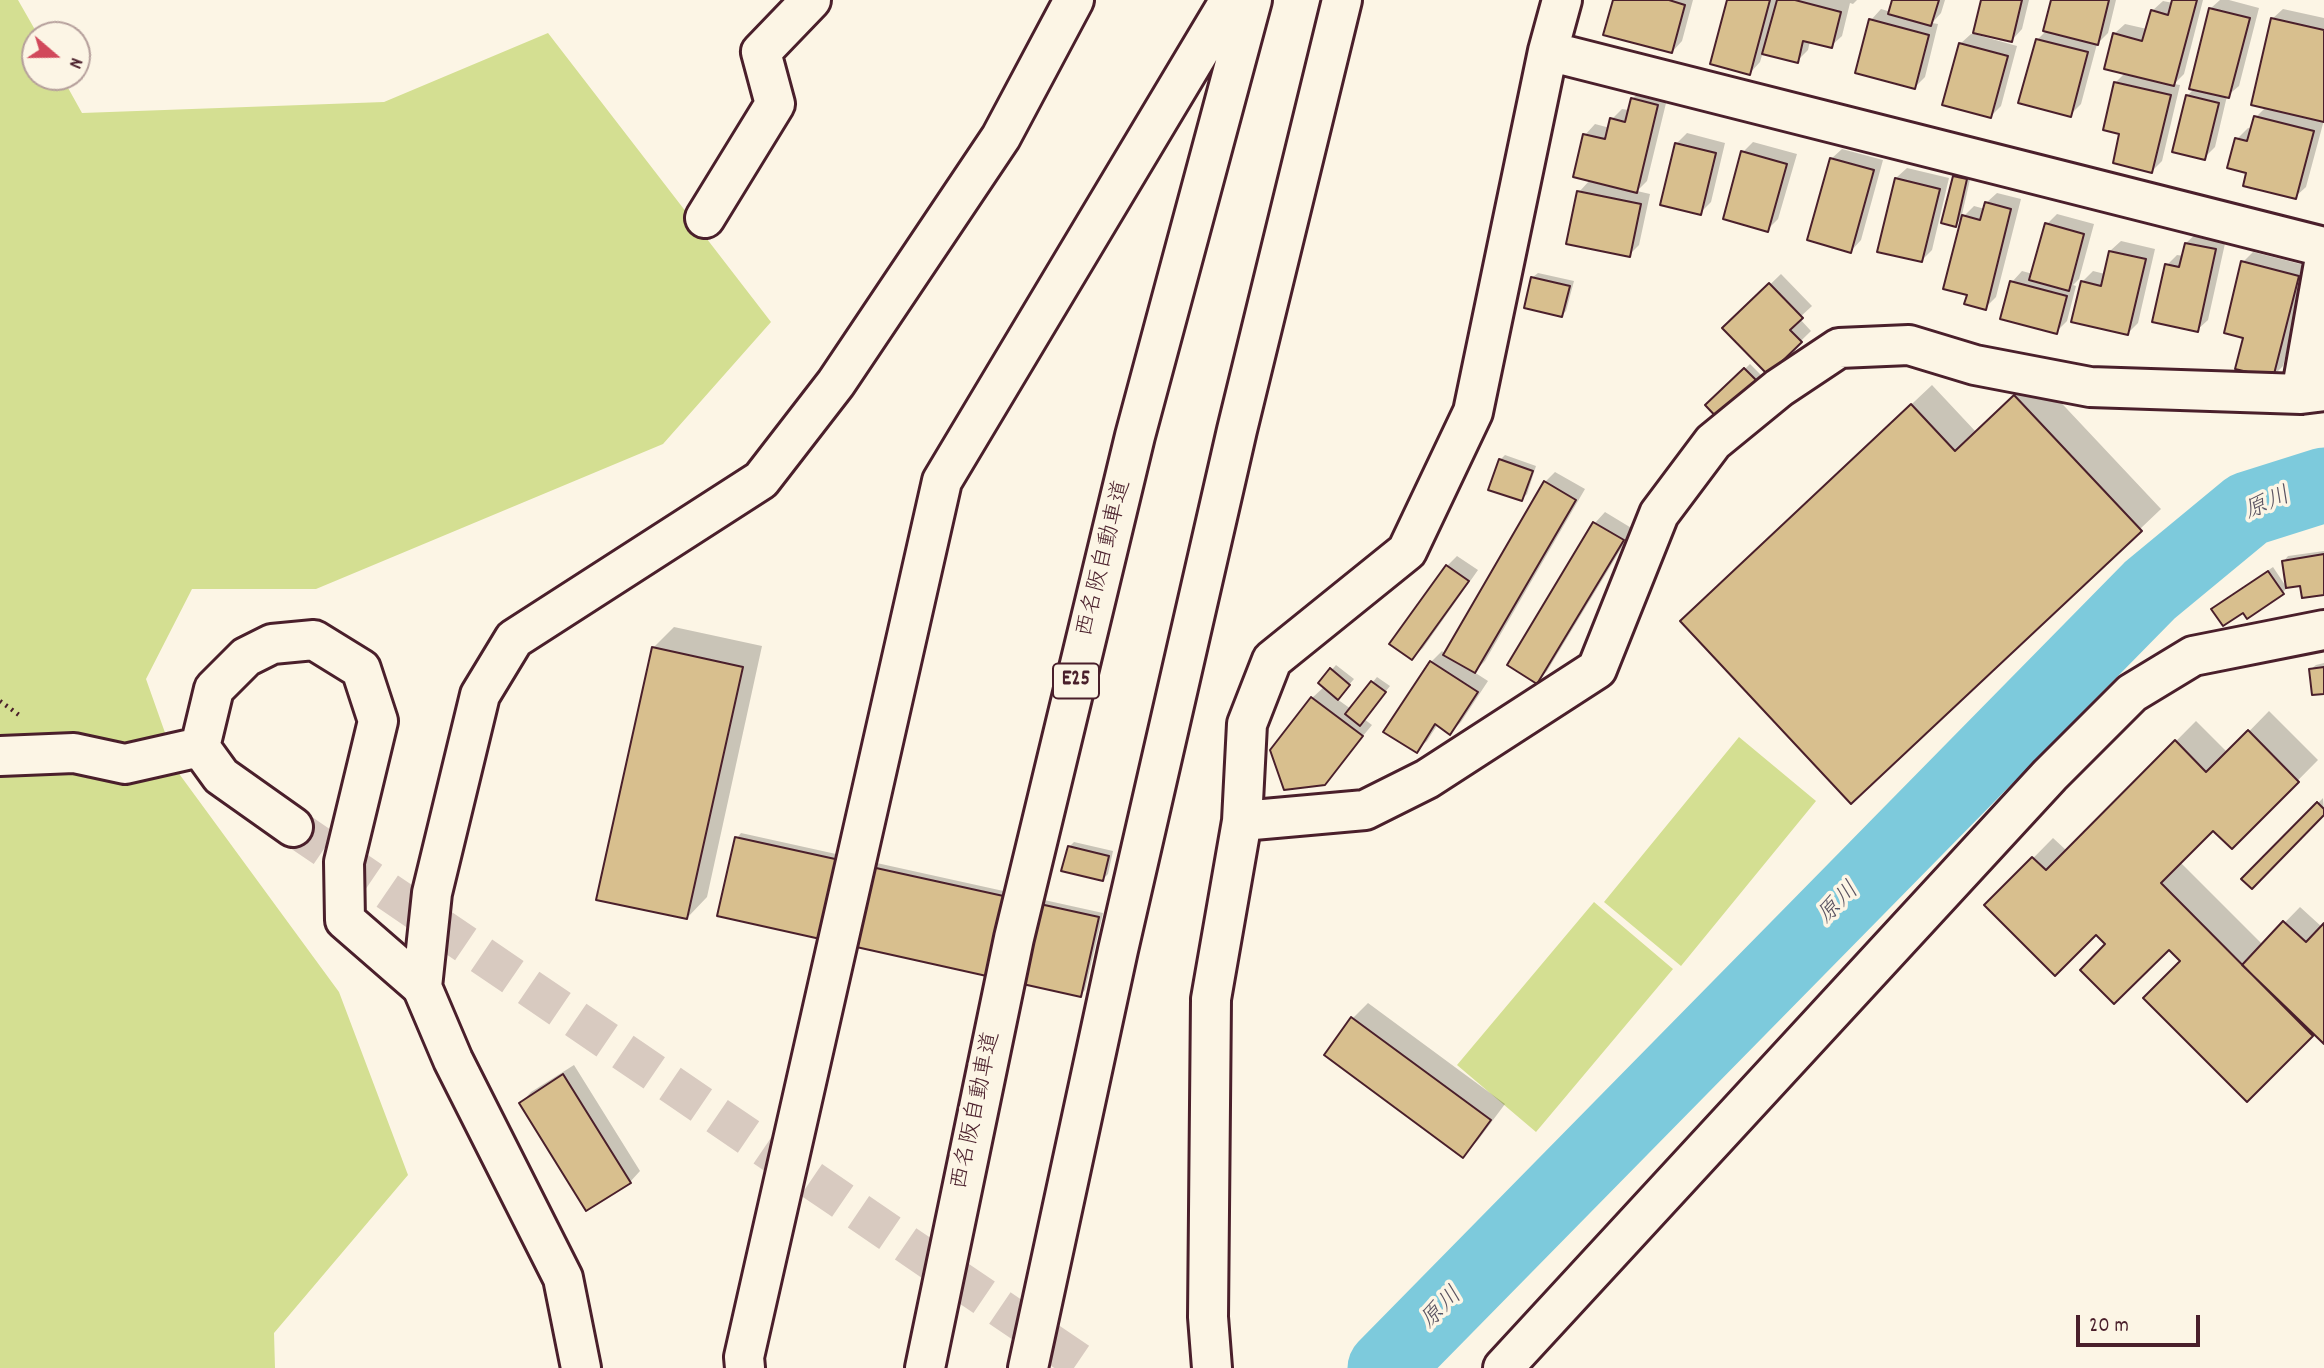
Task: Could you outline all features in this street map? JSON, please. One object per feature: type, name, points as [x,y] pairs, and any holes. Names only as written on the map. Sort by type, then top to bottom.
[{"type":"main road","points":[[705,218],[775,104],[761,52],[811,0]]},
{"type":"main road","points":[[422,986],[432,892],[480,695],[514,639],[761,480],[836,383],[1001,137],[1074,0]]},
{"type":"main road","points":[[745,1368],[744,1357],[942,481],[1230,0]]},
{"type":"main road","name":"西名阪自動車道","points":[[925,1368],[1014,938],[1135,436],[1252,0]]},
{"type":"main road","points":[[1028,1368],[1118,950],[1230,457],[1342,0]]},
{"type":"main road","points":[[1212,1368],[1208,1317],[1211,999],[1242,821],[1247,724],[1272,660],[1407,551],[1473,412],[1548,51],[1562,0]]},
{"type":"main road","points":[[1548,51],[2324,247]]},
{"type":"main road","points":[[1242,821],[1364,810],[1427,779],[1597,669],[1659,514],[1713,442],[1779,388],[1839,348],[1909,345],[1975,365],[2090,387],[2313,392],[2324,263]]},
{"type":"main road","points":[[1503,1368],[2050,775],[2132,693],[2193,656],[2324,630]]},
{"type":"main road","points":[[293,827],[221,776],[200,747],[214,689],[246,657],[272,645],[314,640],[361,669],[378,721],[344,862],[345,920],[422,986],[453,1060],[563,1278],[580,1368]]},
{"type":"main road","points":[[0,756],[74,753],[125,764],[200,747]]},
{"type":"green space","points":[[0,0],[18,0],[30,21],[21,21],[21,91],[70,91],[82,113],[384,102],[548,33],[771,322],[663,444],[316,589],[192,589],[146,679],[180,775],[339,992],[408,1175],[274,1333],[275,1368],[0,1368]]},
{"type":"green space","points":[[1739,737],[1816,801],[1681,966],[1604,902]]},
{"type":"green space","points":[[1594,902],[1673,969],[1536,1132],[1457,1065]]},
{"type":"building","points":[[1613,0],[1669,0],[1685,5],[1672,53],[1603,35]]},
{"type":"building","points":[[1727,0],[1770,0],[1750,75],[1710,64]]},
{"type":"building","points":[[1777,0],[1795,0],[1841,12],[1832,48],[1803,41],[1798,63],[1762,54]]},
{"type":"building","points":[[1892,0],[1939,0],[1931,26],[1888,14]]},
{"type":"building","points":[[1981,0],[2022,0],[2012,42],[1973,33]]},
{"type":"building","points":[[2051,0],[2109,0],[2098,45],[2043,31]]},
{"type":"building","points":[[2172,0],[2197,0],[2174,86],[2104,69],[2113,33],[2142,41],[2151,10],[2168,15]]},
{"type":"building","points":[[2209,8],[2250,18],[2229,98],[2189,89]]},
{"type":"building","points":[[2271,18],[2324,30],[2324,122],[2251,105]]},
{"type":"building","points":[[1869,19],[1929,35],[1915,89],[1855,73]]},
{"type":"building","points":[[2036,39],[2088,52],[2071,117],[2018,103]]},
{"type":"building","points":[[1959,43],[2008,56],[1991,118],[1942,105]]},
{"type":"building","points":[[2114,82],[2171,95],[2152,173],[2113,163],[2119,134],[2103,130]]},
{"type":"building","points":[[2186,95],[2219,103],[2205,160],[2172,152]]},
{"type":"building","points":[[1631,98],[1658,105],[1637,193],[1573,177],[1583,134],[1605,139],[1610,118],[1625,122]]},
{"type":"building","points":[[2254,116],[2314,131],[2296,199],[2243,186],[2246,173],[2227,168],[2235,138],[2247,141]]},
{"type":"building","points":[[1675,143],[1716,153],[1701,215],[1660,205]]},
{"type":"building","points":[[1741,151],[1787,164],[1768,232],[1723,219]]},
{"type":"building","points":[[1830,158],[1874,170],[1851,253],[1807,240]]},
{"type":"building","points":[[1953,176],[1967,179],[1956,227],[1941,223]]},
{"type":"building","points":[[1895,178],[1940,189],[1922,262],[1877,252]]},
{"type":"building","points":[[1577,191],[1641,204],[1630,257],[1566,244]]},
{"type":"building","points":[[1985,202],[2011,209],[1986,310],[1964,304],[1967,295],[1943,289],[1962,215],[1980,220]]},
{"type":"building","points":[[2045,223],[2084,234],[2069,291],[2029,280]]},
{"type":"building","points":[[2185,243],[2216,249],[2198,332],[2152,322],[2165,264],[2179,267]]},
{"type":"building","points":[[2109,251],[2146,259],[2128,335],[2071,322],[2081,281],[2101,286]]},
{"type":"building","points":[[2241,261],[2299,276],[2273,378],[2235,369],[2243,338],[2224,333]]},
{"type":"building","points":[[1531,277],[1570,286],[1562,317],[1524,308]]},
{"type":"building","points":[[2010,281],[2067,296],[2057,334],[2000,319]]},
{"type":"building","points":[[1769,283],[1803,318],[1790,330],[1802,342],[1768,375],[1722,328]]},
{"type":"building","points":[[1744,368],[1762,386],[1723,424],[1705,405]]},
{"type":"building","points":[[2014,395],[2142,531],[1851,804],[1680,621],[1911,404],[1955,451]]},
{"type":"building","points":[[1499,459],[1533,471],[1522,501],[1488,490]]},
{"type":"building","points":[[1544,481],[1576,500],[1475,673],[1443,655]]},
{"type":"building","points":[[1593,522],[1624,540],[1537,684],[1507,665]]},
{"type":"building","points":[[2324,554],[2324,595],[2302,598],[2300,586],[2286,588],[2282,561]]},
{"type":"building","points":[[1446,565],[1469,581],[1412,660],[1389,644]]},
{"type":"building","points":[[2268,571],[2284,594],[2247,619],[2243,613],[2223,626],[2211,609]]},
{"type":"building","points":[[652,647],[743,667],[687,919],[596,900]]},
{"type":"building","points":[[1430,661],[1478,692],[1450,735],[1435,724],[1417,753],[1383,732]]},
{"type":"building","points":[[2324,667],[2324,694],[2312,695],[2309,669]]},
{"type":"building","points":[[1330,668],[1350,685],[1338,700],[1318,683]]},
{"type":"building","points":[[1371,681],[1386,692],[1360,726],[1345,714]]},
{"type":"building","points":[[1311,697],[1363,736],[1325,785],[1284,790],[1270,750]]},
{"type":"building","points":[[2248,730],[2299,782],[2232,849],[2213,831],[2161,883],[2313,1036],[2247,1102],[2143,998],[2180,961],[2169,950],[2114,1004],[2080,970],[2105,944],[2096,935],[2055,976],[1984,905],[2032,857],[2046,870],[2175,740],[2206,772]]},
{"type":"building","points":[[2317,802],[2324,809],[2324,815],[2252,889],[2241,879]]},
{"type":"building","points":[[735,837],[1099,917],[1081,997],[717,916]]},
{"type":"building","points":[[1068,846],[1109,856],[1103,881],[1061,871]]},
{"type":"building","points":[[2283,921],[2306,942],[2324,923],[2324,1044],[2242,965]]},
{"type":"building","points":[[1351,1017],[1491,1120],[1463,1158],[1324,1055]]},
{"type":"building","points":[[563,1074],[631,1183],[586,1211],[519,1103]]},
{"type":"waterway","name":"原川","points":[[1385,1368],[2150,590],[2248,509],[2324,485]]},
{"type":"tunnel","points":[[293,827],[1088,1368]]}]
